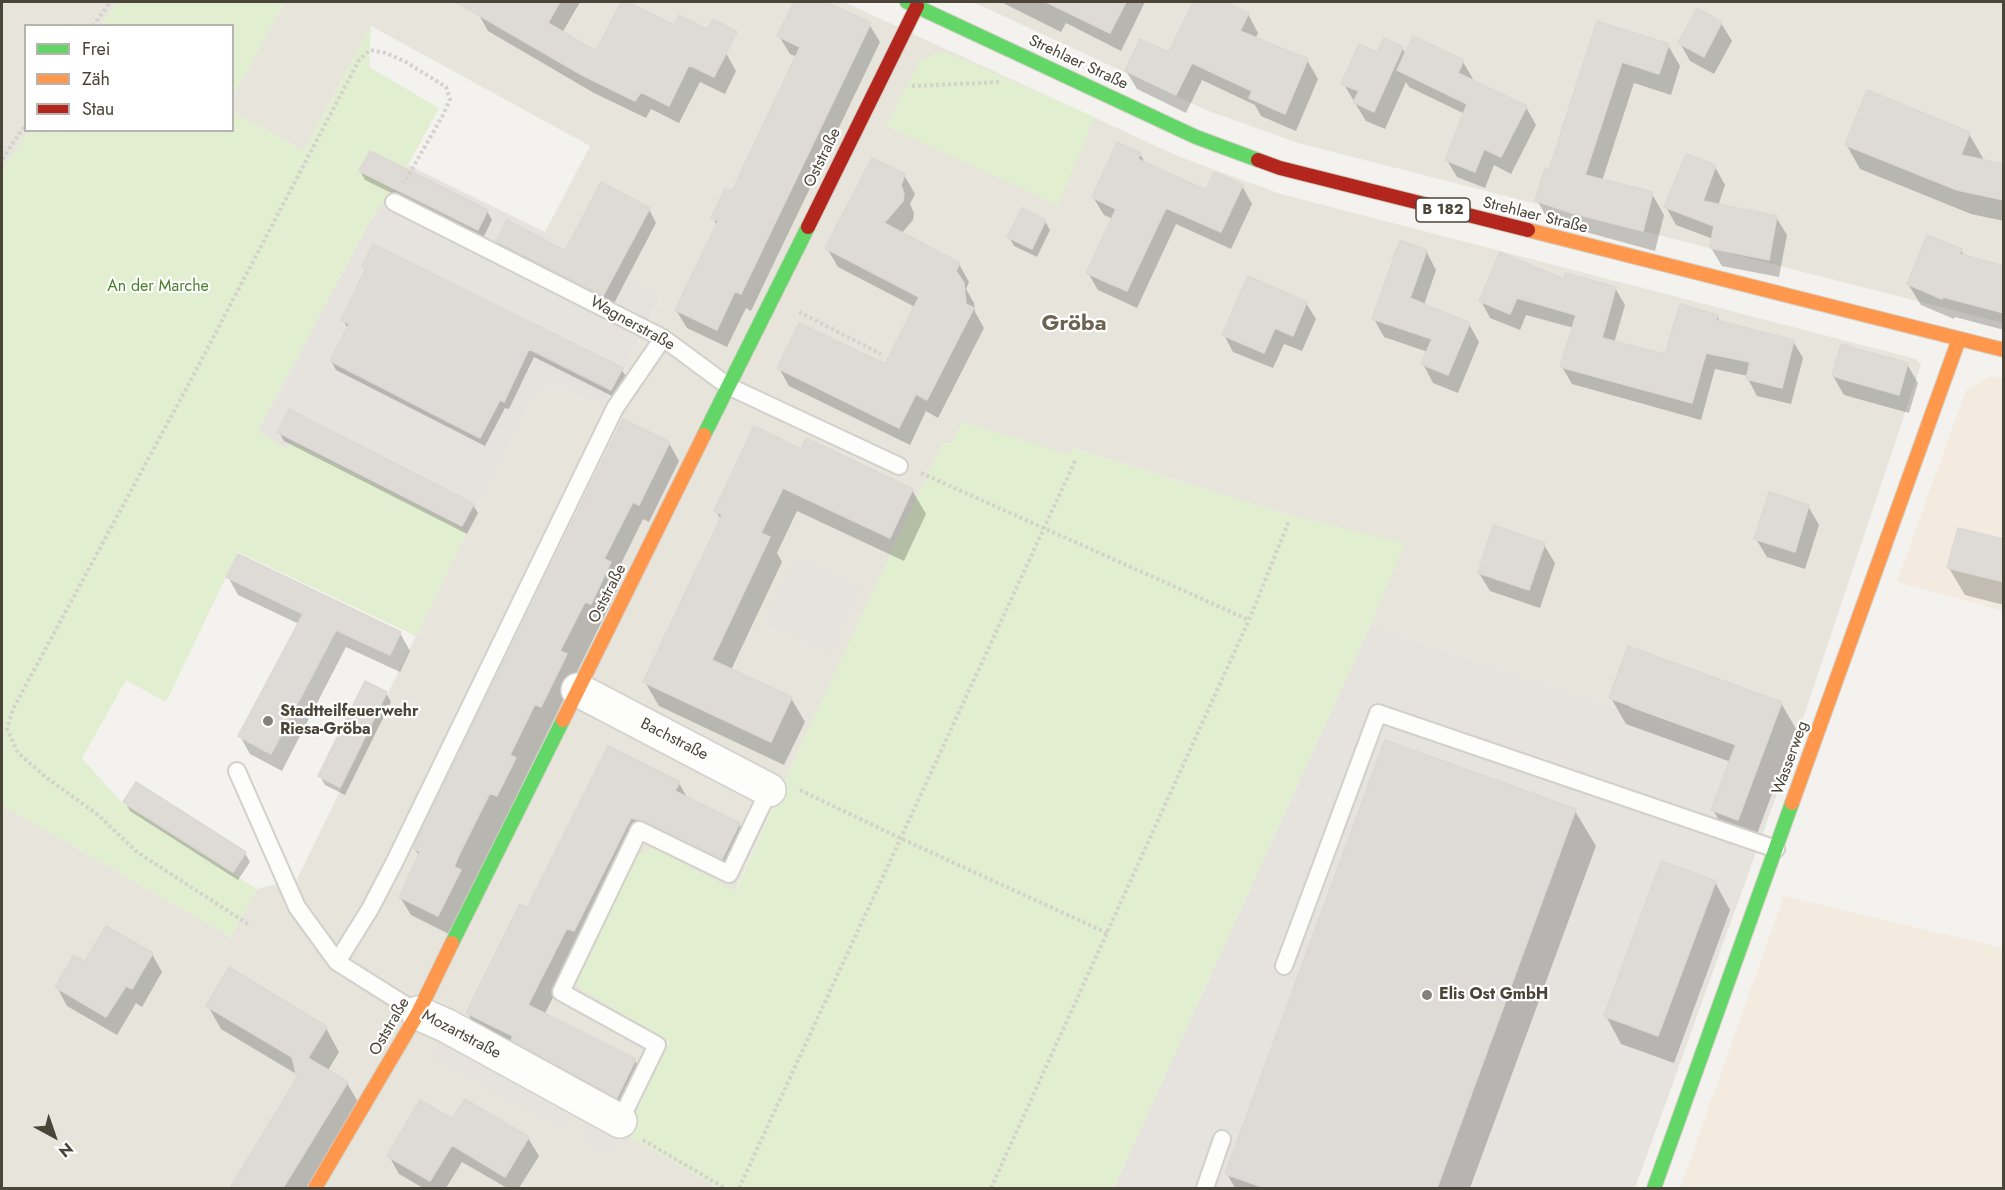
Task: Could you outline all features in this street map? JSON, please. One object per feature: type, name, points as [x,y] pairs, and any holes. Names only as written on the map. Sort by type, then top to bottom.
[{"type":"street","name":"Strehlaer Straße","points":[[912,4],[1196,137],[1281,168],[2004,350]]},
{"type":"street","name":"Oststraße","points":[[315,1188],[418,1012],[877,87],[912,4]]},
{"type":"street","name":"Wasserweg","points":[[1654,1188],[1959,339]]},
{"type":"street","name":"Bachstraße","points":[[578,690],[769,790]]},
{"type":"street","name":"Mozartstraße","points":[[418,1012],[620,1121]]},
{"type":"lane","name":"Wagnerstraße","points":[[394,202],[663,338],[728,386],[899,466]]},
{"type":"lane","points":[[337,962],[370,909],[394,863],[615,408],[663,338]]},
{"type":"lane","points":[[1284,966],[1378,713],[1776,849]]},
{"type":"lane","name":"Mozartstraße","points":[[237,771],[297,907],[337,962],[418,1012]]},
{"type":"lane","points":[[620,1121],[657,1044],[561,992],[639,830],[729,874],[769,790]]},
{"type":"lane","points":[[1205,1188],[1222,1139]]},
{"type":"path","points":[[94,24],[110,2]]},
{"type":"path","points":[[248,924],[137,852],[97,814],[48,779],[18,753],[7,729],[9,719],[359,60],[370,50],[386,53],[406,62],[446,87],[450,99],[394,202]]},
{"type":"path","points":[[877,87],[1001,82],[1018,54]]},
{"type":"path","points":[[2,159],[24,127]]},
{"type":"path","points":[[772,299],[881,354]]},
{"type":"path","points":[[739,1188],[1077,459]]},
{"type":"path","points":[[899,466],[920,473],[1249,620]]},
{"type":"path","points":[[991,1188],[1249,620],[1289,521]]},
{"type":"path","points":[[769,790],[784,782],[1107,933]]},
{"type":"path","points":[[620,1121],[628,1130],[725,1188]]},
{"type":"shaded area","points":[[2,2],[117,2],[102,24],[24,24],[24,132],[28,132],[2,170]]},
{"type":"shaded area","points":[[285,2],[844,2],[1180,157],[1281,194],[1916,359],[1921,365],[1787,766],[1371,624],[1404,543],[1296,517],[1073,448],[1070,455],[943,443],[787,775],[626,1134],[717,1188],[2,1188],[2,805],[231,937],[257,889],[297,879],[535,393],[555,385],[605,408],[661,298],[545,232],[590,146],[371,26],[304,151],[234,113],[234,94]]},
{"type":"shaded area","points":[[973,2],[2003,2],[2003,323],[1298,143],[1206,110]]},
{"type":"shaded area","points":[[408,165],[545,232],[661,297],[605,408],[555,385],[535,393],[467,532],[291,442],[287,449],[258,431],[369,223]]},
{"type":"shaded area","points":[[1991,376],[2003,379],[2003,611],[1897,582],[1966,390]]},
{"type":"shaded area","points":[[795,557],[861,588],[830,653],[764,622]]},
{"type":"shaded area","points":[[1371,624],[1787,766],[1635,1188],[1114,1188]]},
{"type":"shaded area","points":[[1784,896],[2003,948],[2003,1188],[1680,1188]]},
{"type":"shaded area","points":[[441,1035],[574,1108],[562,1129],[430,1056]]},
{"type":"shaded area","points":[[597,1108],[625,1127],[609,1155],[580,1139]]},
{"type":"green space","points":[[117,2],[285,2],[234,94],[234,24],[102,24]]},
{"type":"green space","name":"An der Marche","points":[[371,26],[369,67],[439,108],[408,165],[369,223],[258,431],[287,449],[291,442],[467,532],[416,636],[238,552],[166,702],[126,680],[82,758],[123,804],[257,889],[231,937],[2,805],[2,170],[28,132],[234,132],[234,113],[304,151]]},
{"type":"green space","points":[[944,51],[1095,117],[1058,205],[886,126],[920,60]]},
{"type":"green space","points":[[962,422],[1069,454],[1072,448],[1296,517],[1405,543],[1371,624],[1114,1188],[717,1188],[626,1134],[669,1041],[579,988],[575,977],[635,857],[652,847],[736,891],[787,775],[938,452],[943,443],[950,445]]},
{"type":"building","points":[[456,2],[560,2],[548,23],[596,51],[621,2],[628,2],[674,25],[679,15],[707,29],[713,19],[737,32],[714,77],[689,65],[669,106],[641,92],[635,101],[582,75]]},
{"type":"building","points":[[794,2],[826,2],[871,23],[741,294],[735,291],[717,330],[675,310],[718,221],[711,218],[725,188],[732,191],[800,47],[777,36]]},
{"type":"building","points":[[1046,2],[1126,2],[1110,33]]},
{"type":"building","points":[[1193,2],[1224,2],[1249,13],[1240,31],[1308,59],[1285,114],[1249,98],[1252,91],[1192,63],[1176,95],[1125,71],[1140,39],[1169,52]]},
{"type":"building","points":[[1697,8],[1722,22],[1704,57],[1678,43]]},
{"type":"building","points":[[1597,21],[1669,44],[1659,74],[1622,62],[1585,175],[1653,192],[1643,231],[1535,201],[1545,168],[1549,170]]},
{"type":"building","points":[[1413,36],[1464,60],[1458,73],[1527,106],[1501,157],[1484,149],[1475,172],[1445,160],[1467,104],[1397,70]]},
{"type":"building","points":[[1384,38],[1403,47],[1374,112],[1353,102],[1359,91],[1341,84],[1359,44],[1377,52]]},
{"type":"building","points":[[1867,90],[1970,132],[1961,155],[2004,164],[2004,200],[1957,190],[1845,145]]},
{"type":"building","points":[[1117,142],[1141,153],[1138,159],[1206,190],[1214,172],[1243,185],[1221,232],[1166,208],[1127,291],[1086,273],[1116,209],[1092,197]]},
{"type":"building","points":[[370,151],[488,210],[478,230],[359,171]]},
{"type":"building","points":[[1686,154],[1716,165],[1703,201],[1777,216],[1769,260],[1710,248],[1714,226],[1664,207]]},
{"type":"building","points":[[872,158],[905,174],[901,185],[904,194],[903,201],[884,223],[960,263],[956,271],[964,283],[966,304],[974,308],[927,400],[916,394],[899,428],[777,368],[799,323],[885,364],[919,297],[825,248]]},
{"type":"building","points":[[601,182],[650,208],[603,296],[496,241],[507,220],[565,251]]},
{"type":"building","points":[[1022,208],[1046,220],[1032,249],[1007,237]]},
{"type":"building","points":[[1927,235],[1962,249],[1960,254],[2004,266],[2004,313],[1943,297],[1942,299],[1907,284]]},
{"type":"building","points":[[1400,240],[1427,250],[1410,298],[1470,323],[1448,375],[1421,364],[1432,339],[1372,319]]},
{"type":"building","points":[[373,244],[623,368],[611,390],[529,349],[504,402],[500,400],[480,438],[330,361],[349,324],[341,320],[366,268],[362,266]]},
{"type":"building","points":[[1500,252],[1564,279],[1565,273],[1616,287],[1602,338],[1665,354],[1680,304],[1718,315],[1716,320],[1794,340],[1782,388],[1746,379],[1750,362],[1706,353],[1692,403],[1560,367],[1576,315],[1517,298],[1510,314],[1479,301]]},
{"type":"building","points":[[1248,276],[1307,302],[1293,336],[1275,328],[1264,353],[1222,335]]},
{"type":"building","points":[[1841,344],[1908,363],[1899,395],[1832,376]]},
{"type":"building","points":[[289,409],[474,504],[462,526],[277,432]]},
{"type":"building","points":[[623,419],[670,442],[639,505],[633,502],[604,559],[611,562],[591,604],[585,602],[560,651],[567,654],[541,707],[535,704],[510,755],[516,758],[497,796],[490,793],[459,855],[454,867],[461,870],[438,916],[399,897],[420,852],[413,848]]},
{"type":"building","points":[[754,426],[801,449],[806,438],[913,489],[890,538],[783,488],[761,533],[770,537],[712,660],[792,697],[771,742],[643,682],[722,515],[714,511]]},
{"type":"building","points":[[1769,492],[1809,505],[1795,552],[1754,539]]},
{"type":"building","points":[[1493,525],[1545,543],[1529,590],[1478,573]]},
{"type":"building","points":[[1958,528],[2004,539],[2004,582],[1947,568]]},
{"type":"building","points":[[238,554],[401,632],[390,655],[336,630],[271,754],[238,736],[303,614],[226,577]]},
{"type":"building","points":[[1628,646],[1782,702],[1738,820],[1711,810],[1736,744],[1609,698]]},
{"type":"building","points":[[365,681],[387,692],[340,787],[318,776]]},
{"type":"building","points":[[1385,740],[1576,809],[1437,1188],[1265,1188],[1225,1174]]},
{"type":"building","points":[[608,746],[680,782],[675,791],[740,823],[722,859],[644,821],[631,818],[574,931],[567,928],[528,1005],[636,1059],[617,1098],[511,1040],[513,1036],[466,1013],[520,904],[527,908]]},
{"type":"building","points":[[136,782],[246,852],[233,872],[123,802]]},
{"type":"building","points":[[1661,861],[1716,881],[1658,1036],[1604,1016]]},
{"type":"building","points":[[106,926],[153,953],[132,989],[126,986],[106,1017],[55,987],[74,955],[85,962]]},
{"type":"building","points":[[229,967],[327,1027],[308,1058],[348,1082],[283,1188],[230,1188],[297,1078],[292,1057],[206,1006]]},
{"type":"building","points":[[465,1099],[529,1137],[505,1177],[452,1145],[430,1181],[387,1156],[420,1100],[452,1119]]},
{"type":"traffic: fast","points":[[907,2],[1196,137],[1258,160]]},
{"type":"traffic: fast","points":[[704,435],[808,227]]},
{"type":"traffic: fast","points":[[452,943],[563,720]]},
{"type":"traffic: fast","points":[[1654,1188],[1792,803]]},
{"type":"traffic: slow","points":[[1528,230],[2004,350]]},
{"type":"traffic: slow","points":[[1792,803],[1959,339]]},
{"type":"traffic: slow","points":[[563,720],[704,435]]},
{"type":"traffic: slow","points":[[315,1188],[418,1013],[452,943]]},
{"type":"traffic: jam","points":[[808,227],[917,6]]},
{"type":"traffic: jam","points":[[1258,160],[1280,168],[1528,230]]},
{"type":"place","name":"Stadtteilfeuerwehr Riesa-Gröba","points":[[268,721]]},
{"type":"place","name":"Elis Ost GmbH","points":[[1427,995]]},
{"type":"district","name":"Gröba","points":[[1074,325]]}]
